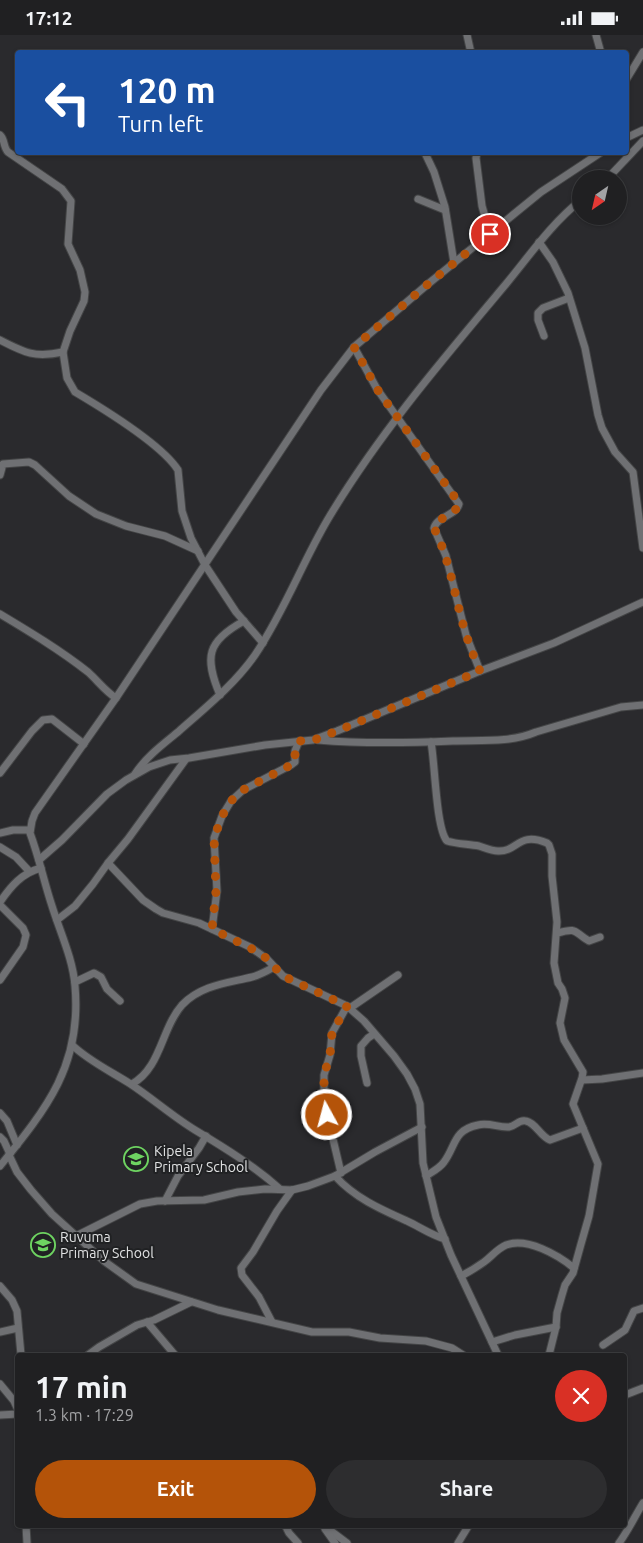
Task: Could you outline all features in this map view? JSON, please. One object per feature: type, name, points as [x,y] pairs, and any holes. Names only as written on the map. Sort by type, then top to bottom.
[{"type":"street","points":[[467,35],[470,50]]},
{"type":"street","points":[[596,35],[600,50]]},
{"type":"street","points":[[629,75],[643,52]]},
{"type":"street","points":[[629,137],[643,130]]},
{"type":"street","points":[[0,135],[4,139],[8,152],[62,189],[71,201],[68,244],[80,270],[84,296],[63,353],[67,378],[76,392],[130,428],[166,455],[174,464],[178,470],[185,523],[198,551],[236,612],[263,643]]},
{"type":"street","points":[[616,170],[639,148],[643,141]]},
{"type":"street","points":[[426,155],[441,191],[454,263]]},
{"type":"street","points":[[477,155],[482,206],[490,234]]},
{"type":"street","points":[[0,1166],[54,1093],[68,1063],[72,1045],[75,982],[30,830],[35,813],[206,565],[321,390],[354,347],[541,192],[597,155]]},
{"type":"street","points":[[418,199],[445,210]]},
{"type":"street","points":[[135,775],[150,756],[220,695],[243,670],[263,643],[281,612],[300,571],[330,515],[358,473],[398,417],[539,242],[572,209]]},
{"type":"street","points":[[539,242],[563,280],[585,348],[602,428],[615,452],[633,472],[643,548]]},
{"type":"street","points":[[544,336],[538,320],[538,313],[544,308],[569,298]]},
{"type":"street","points":[[0,340],[25,352],[38,355],[63,353]]},
{"type":"street","points":[[354,347],[377,389],[459,503],[458,508],[438,522],[434,528],[446,556],[455,585],[466,635],[480,671]]},
{"type":"street","points":[[0,475],[3,464],[29,462],[35,465],[69,496],[96,514],[126,526],[165,537],[198,551]]},
{"type":"street","points":[[314,740],[480,671],[554,643],[643,602]]},
{"type":"street","points":[[0,614],[46,642],[74,662],[88,673],[105,691],[116,698]]},
{"type":"street","points":[[220,695],[213,674],[210,654],[219,640],[228,631],[244,621]]},
{"type":"street","points":[[39,860],[62,840],[107,794],[135,775],[162,762],[265,745],[314,740],[431,742],[499,740],[526,736],[621,707],[643,705]]},
{"type":"street","points":[[0,773],[32,731],[43,720],[52,719],[84,744]]},
{"type":"street","points":[[212,929],[216,891],[214,838],[222,816],[231,801],[243,790],[295,762],[295,751],[299,741]]},
{"type":"street","points":[[431,742],[440,822],[445,839],[496,851],[510,848],[524,839],[538,840],[549,845],[552,854],[557,933],[554,963],[558,983],[565,998],[560,1023],[564,1040],[583,1072],[573,1104],[598,1164],[588,1216],[574,1268],[562,1295],[550,1353]]},
{"type":"street","points":[[57,920],[75,907],[93,885],[186,759]]},
{"type":"street","points":[[0,832],[30,830]]},
{"type":"street","points":[[0,847],[16,857],[29,871]]},
{"type":"street","points":[[108,863],[143,900],[156,909],[212,929],[262,954],[283,976],[349,1007],[360,1017],[408,1074],[420,1104],[423,1163],[436,1217],[497,1353]]},
{"type":"street","points":[[0,980],[23,947],[26,935],[23,927],[0,903],[15,883],[29,871],[41,868]]},
{"type":"street","points":[[557,933],[576,931],[588,941],[600,937]]},
{"type":"street","points":[[132,1085],[140,1080],[153,1064],[159,1047],[182,1005],[193,996],[214,985],[254,976],[274,967]]},
{"type":"street","points":[[75,982],[94,973],[101,977],[107,989],[120,1001]]},
{"type":"street","points":[[398,975],[349,1007],[332,1033],[330,1055],[324,1075],[324,1101],[338,1175],[366,1202],[428,1233],[445,1239]]},
{"type":"street","points":[[367,1083],[361,1056],[361,1046],[374,1034]]},
{"type":"street","points":[[72,1045],[266,1177],[280,1189]]},
{"type":"street","points":[[582,1079],[602,1079],[643,1073]]},
{"type":"street","points":[[0,1113],[10,1126],[17,1145]]},
{"type":"street","points":[[426,1176],[446,1161],[453,1142],[463,1130],[479,1125],[487,1124],[509,1127],[521,1121],[528,1121],[546,1138],[550,1139],[583,1128]]},
{"type":"street","points":[[76,1236],[140,1204],[204,1200],[236,1192],[292,1190],[308,1187],[338,1175],[374,1152],[422,1127]]},
{"type":"street","points":[[164,1201],[178,1176],[206,1136]]},
{"type":"street","points":[[0,1137],[4,1141],[12,1166],[52,1214],[104,1261],[136,1284],[218,1310],[312,1332],[349,1332],[426,1341],[452,1348],[460,1353]]},
{"type":"street","points":[[272,1322],[260,1297],[242,1275],[241,1268],[254,1253],[277,1211],[292,1190]]},
{"type":"street","points":[[461,1276],[486,1261],[504,1246],[515,1242],[521,1242],[548,1251],[574,1268]]},
{"type":"street","points":[[0,1286],[12,1300],[17,1311],[21,1353]]},
{"type":"street","points":[[91,1353],[137,1325],[191,1302]]},
{"type":"street","points":[[603,1345],[626,1330],[634,1311],[643,1308]]},
{"type":"street","points":[[147,1322],[173,1353]]},
{"type":"street","points":[[492,1341],[556,1327]]},
{"type":"street","points":[[0,1332],[18,1328]]},
{"type":"street","points":[[0,1384],[15,1403]]},
{"type":"street","points":[[627,1394],[643,1388]]},
{"type":"street","points":[[0,1415],[15,1414]]},
{"type":"street","points":[[618,1543],[643,1503]]},
{"type":"street","points":[[26,1528],[27,1543]]},
{"type":"street","points":[[286,1528],[298,1543]]},
{"type":"street","points":[[324,1528],[335,1543]]},
{"type":"street","points":[[326,1528],[347,1543]]},
{"type":"street","points":[[458,1543],[467,1528]]},
{"type":"place","name":"Kipela Primary School","points":[[136,1159]]},
{"type":"place","name":"Ruvuma Primary School","points":[[43,1245]]},
{"type":"route","points":[[327,1115],[323,1093],[324,1075],[330,1055],[332,1033],[347,1006],[283,976],[276,971],[262,954],[212,929],[216,907],[214,838],[218,824],[231,801],[243,790],[289,767],[295,762],[295,751],[299,741],[314,740],[480,671],[466,635],[455,585],[446,556],[434,528],[434,525],[458,508],[459,503],[377,389],[354,347],[490,234]]}]
